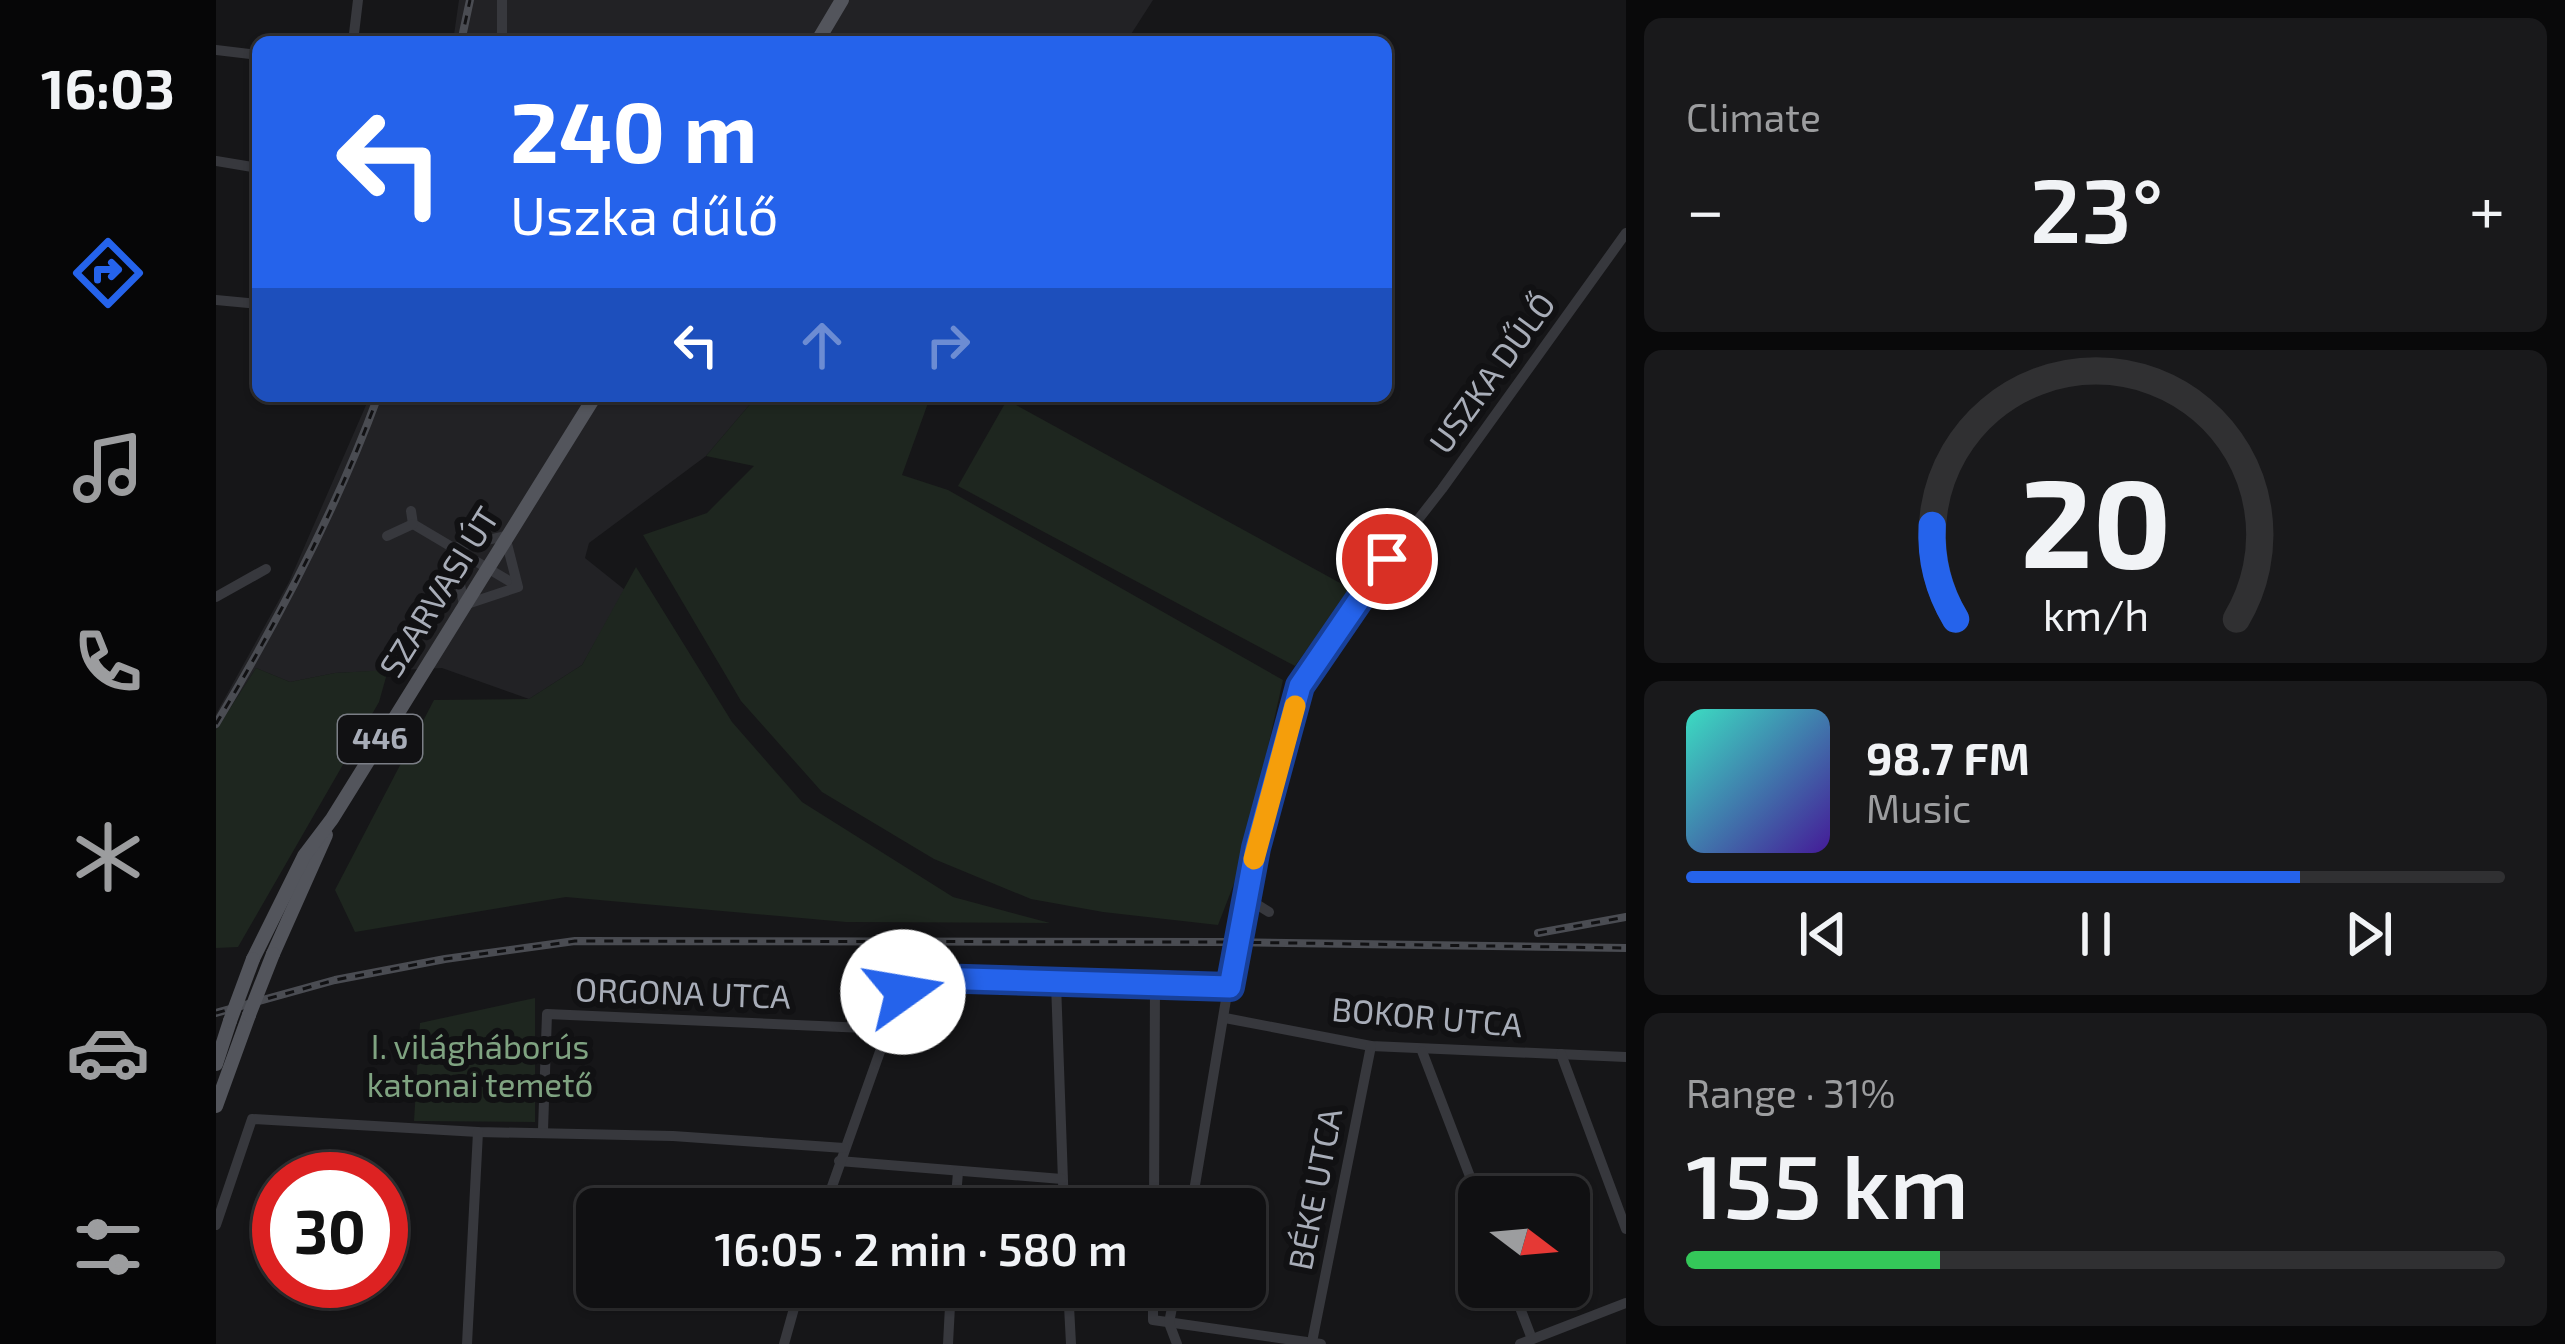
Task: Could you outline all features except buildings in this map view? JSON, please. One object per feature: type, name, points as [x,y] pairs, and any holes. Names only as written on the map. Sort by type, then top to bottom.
[{"type":"main road","points":[[821,36],[842,0]]},
{"type":"main road","name":"SZARVASI ÚT","points":[[216,1064],[253,959],[304,856],[332,819],[592,402]]},
{"type":"main road","name":"SZARVASI ÚT","points":[[216,1106],[248,1015],[332,819]]},
{"type":"street","points":[[354,36],[358,0]]},
{"type":"street","points":[[502,0],[502,36]]},
{"type":"street","points":[[216,50],[252,54]]},
{"type":"street","points":[[216,161],[252,167]]},
{"type":"street","name":"USZKA DŰLŐ","points":[[1195,1188],[1237,935],[1300,686],[1360,594],[1442,489],[1626,233]]},
{"type":"street","points":[[216,300],[252,303]]},
{"type":"street","points":[[387,536],[412,517],[521,589]]},
{"type":"street","points":[[453,548],[505,536],[521,589]]},
{"type":"street","points":[[453,548],[464,604],[521,589]]},
{"type":"street","points":[[216,597],[266,569]]},
{"type":"street","points":[[1245,897],[1269,912]]},
{"type":"street","points":[[831,1188],[888,1029],[910,982],[932,978],[1230,987]]},
{"type":"street","points":[[1056,983],[1063,1188]]},
{"type":"street","points":[[1154,1188],[1155,986]]},
{"type":"street","name":"ORGONA UTCA","points":[[543,1130],[547,1014],[888,1029]]},
{"type":"street","name":"BOKOR UTCA","points":[[1225,1018],[1370,1046],[1626,1057]]},
{"type":"street","name":"BÉKE UTCA","points":[[1316,1343],[1370,1046]]},
{"type":"street","points":[[1422,1051],[1470,1176]]},
{"type":"street","points":[[1561,1054],[1626,1228]]},
{"type":"street","points":[[216,1225],[252,1119],[478,1132],[543,1130],[841,1155],[958,1172],[1062,1178]]},
{"type":"street","points":[[467,1344],[478,1132]]},
{"type":"street","points":[[957,1188],[958,1172]]},
{"type":"street","points":[[1517,1308],[1526,1342],[1626,1303]]},
{"type":"street","points":[[784,1344],[794,1308]]},
{"type":"street","points":[[948,1344],[950,1308]]},
{"type":"street","points":[[1069,1308],[1071,1344]]},
{"type":"street","points":[[1153,1308],[1153,1320],[1316,1343]]},
{"type":"street","points":[[1172,1308],[1169,1323],[1177,1344]]},
{"type":"shaded area","points":[[459,0],[1153,0],[1130,36],[454,36]]},
{"type":"shaded area","points":[[367,402],[752,402],[706,456],[589,543],[585,558],[625,590],[582,665],[529,699],[442,668],[335,673],[290,682],[256,668],[216,730],[216,714],[289,582]]},
{"type":"green space","points":[[752,402],[926,402],[902,475],[948,490],[1283,680],[1242,863],[1218,925],[1031,899],[934,859],[822,792],[741,701],[643,535],[707,513],[754,466],[706,456]]},
{"type":"green space","points":[[1006,402],[1011,402],[1351,589],[1295,666],[958,486]]},
{"type":"green space","points":[[636,567],[732,722],[802,802],[953,897],[1050,923],[846,922],[566,897],[355,932],[335,890],[434,700],[529,699],[582,665]]},
{"type":"green space","points":[[256,668],[290,682],[388,670],[379,702],[238,947],[216,948],[216,730]]},
{"type":"green space","name":"I. világháborús katonai temető","points":[[535,998],[535,1122],[414,1121],[420,1023]]},
{"type":"railway","points":[[462,36],[470,0]]},
{"type":"railway","points":[[216,724],[305,564],[376,402]]},
{"type":"railway","points":[[1538,933],[1626,917]]},
{"type":"railway","points":[[216,1013],[335,980],[575,941],[1626,948]]},
{"type":"slow traffic","points":[[1254,859],[1295,706]]},
{"type":"route","points":[[903,992],[910,982],[932,978],[1230,987],[1256,848],[1300,686],[1387,559]]}]
